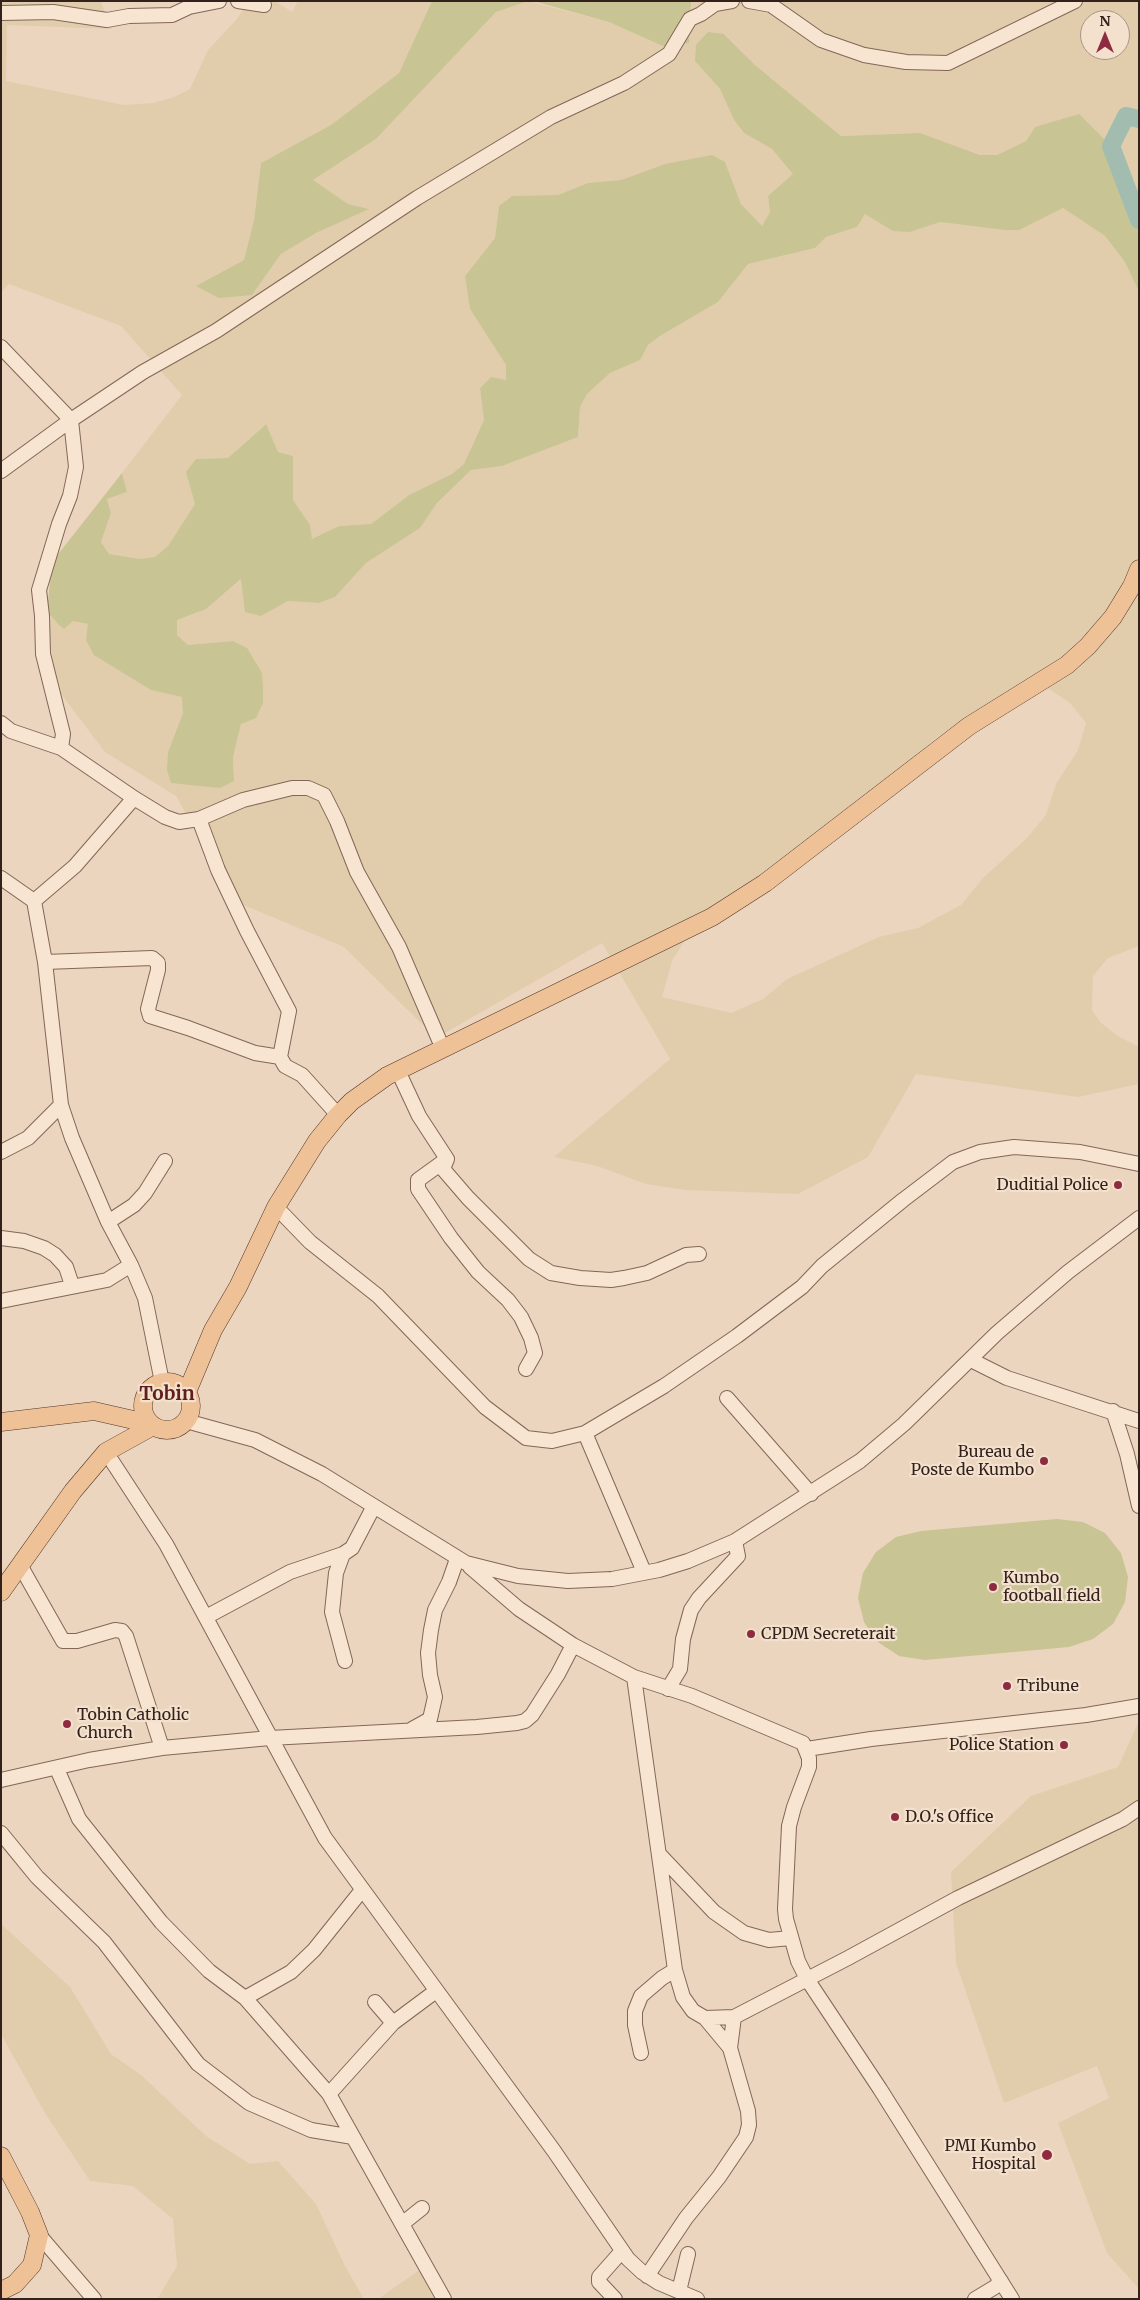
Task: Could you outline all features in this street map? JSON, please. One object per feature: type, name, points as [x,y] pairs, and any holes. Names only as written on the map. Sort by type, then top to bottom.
[{"type":"main road","points":[[187,1392],[213,1330],[238,1287],[276,1207],[309,1153],[338,1115],[363,1092],[398,1070],[712,917],[765,883],[969,726],[1067,665],[1088,646],[1113,617],[1132,586],[1139,569]]},
{"type":"main road","points":[[1,1422],[94,1411],[170,1430],[186,1421],[191,1407],[187,1392],[176,1383],[162,1382],[150,1388],[144,1400],[144,1413],[152,1425]]},
{"type":"main road","points":[[2,1588],[73,1491],[106,1452],[152,1425]]},
{"type":"main road","points":[[1,2156],[30,2212],[39,2235],[32,2265],[15,2284],[1,2291]]},
{"type":"street","points":[[1,14],[53,12],[107,20],[129,16],[166,16],[189,7],[219,1]]},
{"type":"street","points":[[238,1],[264,6]]},
{"type":"street","points":[[1,471],[71,420],[143,372],[224,326],[425,193],[552,117],[624,83],[646,69],[669,54],[690,19],[702,14],[715,4],[732,1]]},
{"type":"street","points":[[749,1],[769,3],[821,40],[864,55],[906,62],[948,62],[1075,1]]},
{"type":"street","points":[[1,347],[71,420],[76,468],[70,496],[56,532],[39,590],[42,616],[42,654],[63,734],[61,748]]},
{"type":"street","points":[[1,723],[11,731],[61,748],[134,798],[165,817],[179,822],[199,819],[243,800],[292,788],[308,788],[324,795],[337,821],[357,872],[398,947],[443,1049]]},
{"type":"street","points":[[34,901],[75,866],[134,798]]},
{"type":"street","points":[[199,819],[218,870],[246,931],[289,1012],[280,1057],[285,1066],[302,1075],[338,1115]]},
{"type":"street","points":[[1,878],[34,901],[45,962],[61,1105],[72,1138],[108,1222],[132,1264],[145,1298],[162,1382]]},
{"type":"street","points":[[45,962],[152,958],[158,963],[158,970],[148,1009],[150,1016],[188,1028],[255,1054],[280,1057]]},
{"type":"street","points":[[398,1070],[419,1116],[447,1159]]},
{"type":"street","points":[[1,1152],[28,1138],[61,1105]]},
{"type":"street","points":[[276,1207],[310,1242],[378,1296],[484,1407],[516,1433],[526,1438],[552,1441],[585,1433],[664,1386],[737,1336],[802,1287],[822,1266],[953,1162],[980,1152],[1014,1147],[1080,1152],[1139,1164]]},
{"type":"street","points":[[447,1159],[443,1169],[468,1198],[529,1259],[552,1273],[588,1278],[624,1278],[647,1273],[686,1255],[699,1254]]},
{"type":"street","points":[[447,1159],[418,1180],[418,1189],[451,1238],[478,1272],[508,1300],[521,1316],[531,1338],[535,1353],[526,1369]]},
{"type":"street","points":[[108,1222],[134,1205],[145,1193],[165,1161]]},
{"type":"street","points":[[462,1561],[518,1576],[568,1581],[612,1579],[688,1561],[735,1541],[812,1494],[860,1461],[971,1360],[997,1333],[1068,1272],[1139,1218]]},
{"type":"street","points":[[1,1238],[24,1241],[44,1248],[55,1255],[66,1267],[72,1285]]},
{"type":"street","points":[[1,1301],[72,1285],[107,1280],[132,1264]]},
{"type":"street","points":[[971,1360],[1007,1378],[1114,1411],[1139,1421]]},
{"type":"street","points":[[727,1398],[812,1494]]},
{"type":"street","points":[[1114,1411],[1127,1454],[1139,1506]]},
{"type":"street","points":[[186,1421],[255,1440],[322,1474],[462,1561],[519,1609],[573,1644],[634,1677],[692,1696],[797,1739],[807,1749],[809,1767],[794,1807],[788,1845],[785,1909],[798,1961],[806,1979],[880,2089],[1012,2299]]},
{"type":"street","points":[[585,1433],[644,1572]]},
{"type":"street","points":[[106,1452],[166,1544],[325,1838],[554,2151],[628,2259],[647,2276],[697,2299]]},
{"type":"street","points":[[206,1617],[290,1572],[343,1554],[352,1548],[374,1506]]},
{"type":"street","points":[[668,1689],[680,1669],[683,1639],[692,1610],[699,1598],[738,1556],[735,1541]]},
{"type":"street","points":[[343,1554],[336,1573],[332,1612],[345,1661]]},
{"type":"street","points":[[410,1730],[430,1719],[436,1697],[429,1660],[431,1630],[435,1610],[462,1561]]},
{"type":"street","points":[[20,1565],[62,1641],[78,1641],[115,1630],[122,1631],[126,1636],[162,1748]]},
{"type":"street","points":[[1,1780],[89,1760],[162,1748],[270,1738],[477,1727],[525,1721],[532,1715],[558,1674],[573,1644]]},
{"type":"street","points":[[680,1669],[692,1696]]},
{"type":"street","points":[[634,1677],[675,1970],[684,1997],[694,2011],[705,2018],[730,2048]]},
{"type":"street","points":[[807,1749],[863,1740],[1086,1715],[1139,1706]]},
{"type":"street","points":[[57,1768],[80,1819],[161,1922],[209,1971],[245,1998],[329,2094],[444,2299]]},
{"type":"street","points":[[705,2018],[734,2017],[958,1898],[1123,1818],[1139,1808]]},
{"type":"street","points":[[1,1833],[37,1877],[104,1942],[198,2064],[249,2103],[311,2130],[353,2137]]},
{"type":"street","points":[[660,1854],[714,1912],[744,1933],[770,1940],[791,1938]]},
{"type":"street","points":[[245,1998],[291,1972],[314,1950],[362,1890]]},
{"type":"street","points":[[641,2053],[635,2025],[635,2011],[641,1996],[662,1978],[675,1970]]},
{"type":"street","points":[[329,2094],[393,2022],[436,1991]]},
{"type":"street","points":[[375,2002],[393,2022]]},
{"type":"street","points":[[647,2276],[686,2218],[719,2176],[746,2137],[749,2125],[748,2111],[730,2048],[734,2017]]},
{"type":"street","points":[[402,2224],[422,2208]]},
{"type":"street","points":[[39,2235],[94,2299]]},
{"type":"street","points":[[615,2299],[599,2282],[599,2277],[622,2251]]},
{"type":"street","points":[[678,2291],[688,2254]]},
{"type":"street","points":[[975,2299],[996,2287],[1000,2281]]},
{"type":"shaded area","points":[[1,1],[102,1],[112,29],[7,25],[6,81],[124,105],[153,103],[174,97],[190,89],[208,50],[237,19],[244,8],[244,1],[275,1],[292,12],[298,1],[432,1],[399,73],[331,125],[261,163],[254,220],[244,260],[196,286],[252,295],[281,254],[316,233],[368,209],[348,204],[313,180],[376,139],[496,12],[528,1],[609,22],[665,47],[689,42],[691,1],[1139,1],[1139,212],[1119,191],[1111,146],[1035,127],[1026,141],[997,155],[980,155],[920,133],[841,136],[755,65],[725,34],[695,61],[720,89],[734,120],[744,133],[772,149],[794,174],[768,196],[770,212],[762,226],[741,204],[725,162],[665,164],[621,180],[588,183],[558,195],[512,196],[499,206],[495,238],[465,276],[470,309],[506,365],[506,381],[491,377],[480,388],[484,420],[464,464],[452,474],[409,495],[371,524],[339,526],[312,540],[310,525],[293,500],[293,456],[278,452],[265,424],[228,458],[197,459],[195,504],[168,546],[155,557],[140,559],[109,554],[101,542],[111,513],[107,499],[127,492],[122,473],[182,395],[121,326],[9,284],[1,292]]},
{"type":"shaded area","points":[[432,1],[528,1],[496,12],[376,139],[313,180],[348,204],[369,209],[316,233],[281,254],[252,295],[219,298],[196,286],[244,260],[254,220],[261,163],[331,125],[399,73]]},
{"type":"shaded area","points":[[533,1],[691,1],[689,43],[665,47],[609,22]]},
{"type":"shaded area","points":[[708,32],[724,34],[755,65],[841,136],[920,133],[980,155],[997,155],[1026,141],[1035,127],[1079,114],[1111,146],[1119,191],[1139,212],[1139,292],[1125,262],[1105,236],[1063,208],[1019,230],[1004,230],[940,222],[910,232],[893,231],[865,214],[857,227],[826,237],[815,248],[748,264],[718,302],[660,336],[648,345],[640,360],[610,373],[587,394],[580,407],[578,437],[502,466],[471,470],[437,503],[420,528],[366,563],[335,597],[319,603],[288,601],[261,616],[245,612],[241,579],[206,609],[177,620],[177,635],[188,645],[233,641],[247,648],[262,673],[263,703],[256,718],[241,724],[233,757],[234,781],[220,788],[171,783],[167,770],[168,752],[183,713],[182,697],[151,690],[94,655],[86,640],[88,624],[73,621],[64,629],[59,625],[47,611],[52,562],[122,473],[127,492],[107,499],[111,513],[101,542],[109,554],[140,559],[155,557],[168,546],[195,504],[186,472],[196,459],[228,458],[266,424],[278,452],[293,456],[293,500],[310,525],[312,539],[339,526],[371,524],[409,495],[452,474],[464,464],[484,420],[480,388],[491,377],[506,380],[506,365],[470,309],[465,276],[495,238],[499,206],[512,196],[558,195],[588,183],[621,180],[665,164],[712,155],[725,162],[741,204],[762,226],[770,212],[768,196],[793,174],[772,149],[744,133],[734,120],[720,89],[695,61],[696,45]]},
{"type":"shaded area","points":[[1063,208],[1105,236],[1125,262],[1139,292],[1139,946],[1108,958],[1093,976],[1092,1010],[1100,1022],[1119,1037],[1139,1045],[1139,1084],[1078,1097],[916,1074],[868,1157],[798,1194],[685,1190],[646,1184],[597,1166],[554,1157],[670,1059],[602,943],[436,1038],[344,947],[234,901],[176,796],[105,752],[55,686],[47,611],[64,629],[73,621],[88,624],[151,690],[183,697],[183,713],[168,752],[234,781],[233,757],[241,724],[256,718],[233,641],[188,645],[177,635],[177,620],[206,609],[242,579],[261,616],[288,601],[319,603],[335,597],[366,563],[420,528],[437,503],[471,470],[502,466],[578,437],[580,407],[587,394],[610,373],[640,360],[648,345],[660,336],[718,302],[748,264],[815,248],[826,237],[857,227],[865,213],[910,232],[939,222],[1004,230],[1019,229]],"holes":[[[1022,682],[1045,686],[1070,703],[1086,723],[1078,750],[1056,784],[1046,815],[1026,839],[983,878],[961,905],[918,928],[879,937],[787,979],[763,999],[731,1013],[662,997],[672,961],[693,927],[841,817],[937,737]]]},
{"type":"shaded area","name":"Kumbo football field","points":[[1057,1519],[1083,1522],[1105,1533],[1121,1553],[1128,1577],[1125,1602],[1113,1624],[1093,1639],[1069,1647],[925,1660],[899,1656],[878,1642],[864,1622],[858,1598],[863,1573],[876,1552],[896,1537],[921,1531]]},
{"type":"shaded area","points":[[1139,1721],[1139,2289],[1107,2253],[1058,2123],[1109,2098],[1097,2066],[1004,2103],[956,1963],[951,1872],[1031,1796],[1118,1767]]},
{"type":"shaded area","points":[[1,1924],[70,1987],[111,2054],[141,2075],[206,2136],[250,2164],[278,2161],[316,2204],[345,2266],[364,2299],[155,2299],[158,2298],[177,2266],[173,2219],[133,2186],[90,2181],[45,2113],[1,2034]]},
{"type":"shaded area","points":[[421,2269],[434,2299],[378,2299]]},
{"type":"waterway","points":[[1139,119],[1126,116],[1111,146],[1139,220]]},
{"type":"place","name":"Duditial Police","points":[[1118,1185]]},
{"type":"place","name":"Bureau de Poste de Kumbo","points":[[1044,1461]]},
{"type":"place","name":"Kumbo football field","points":[[993,1587]]},
{"type":"place","name":"CPDM Secreterait","points":[[751,1634]]},
{"type":"place","name":"Tribune","points":[[1007,1686]]},
{"type":"place","name":"Tobin Catholic Church","points":[[67,1724]]},
{"type":"place","name":"Police Station","points":[[1064,1745]]},
{"type":"place","name":"D.O.'s Office","points":[[895,1817]]},
{"type":"place","name":"PMI Kumbo Hospital","points":[[1047,2155]]},
{"type":"district","name":"Tobin","points":[[167,1395]]}]
